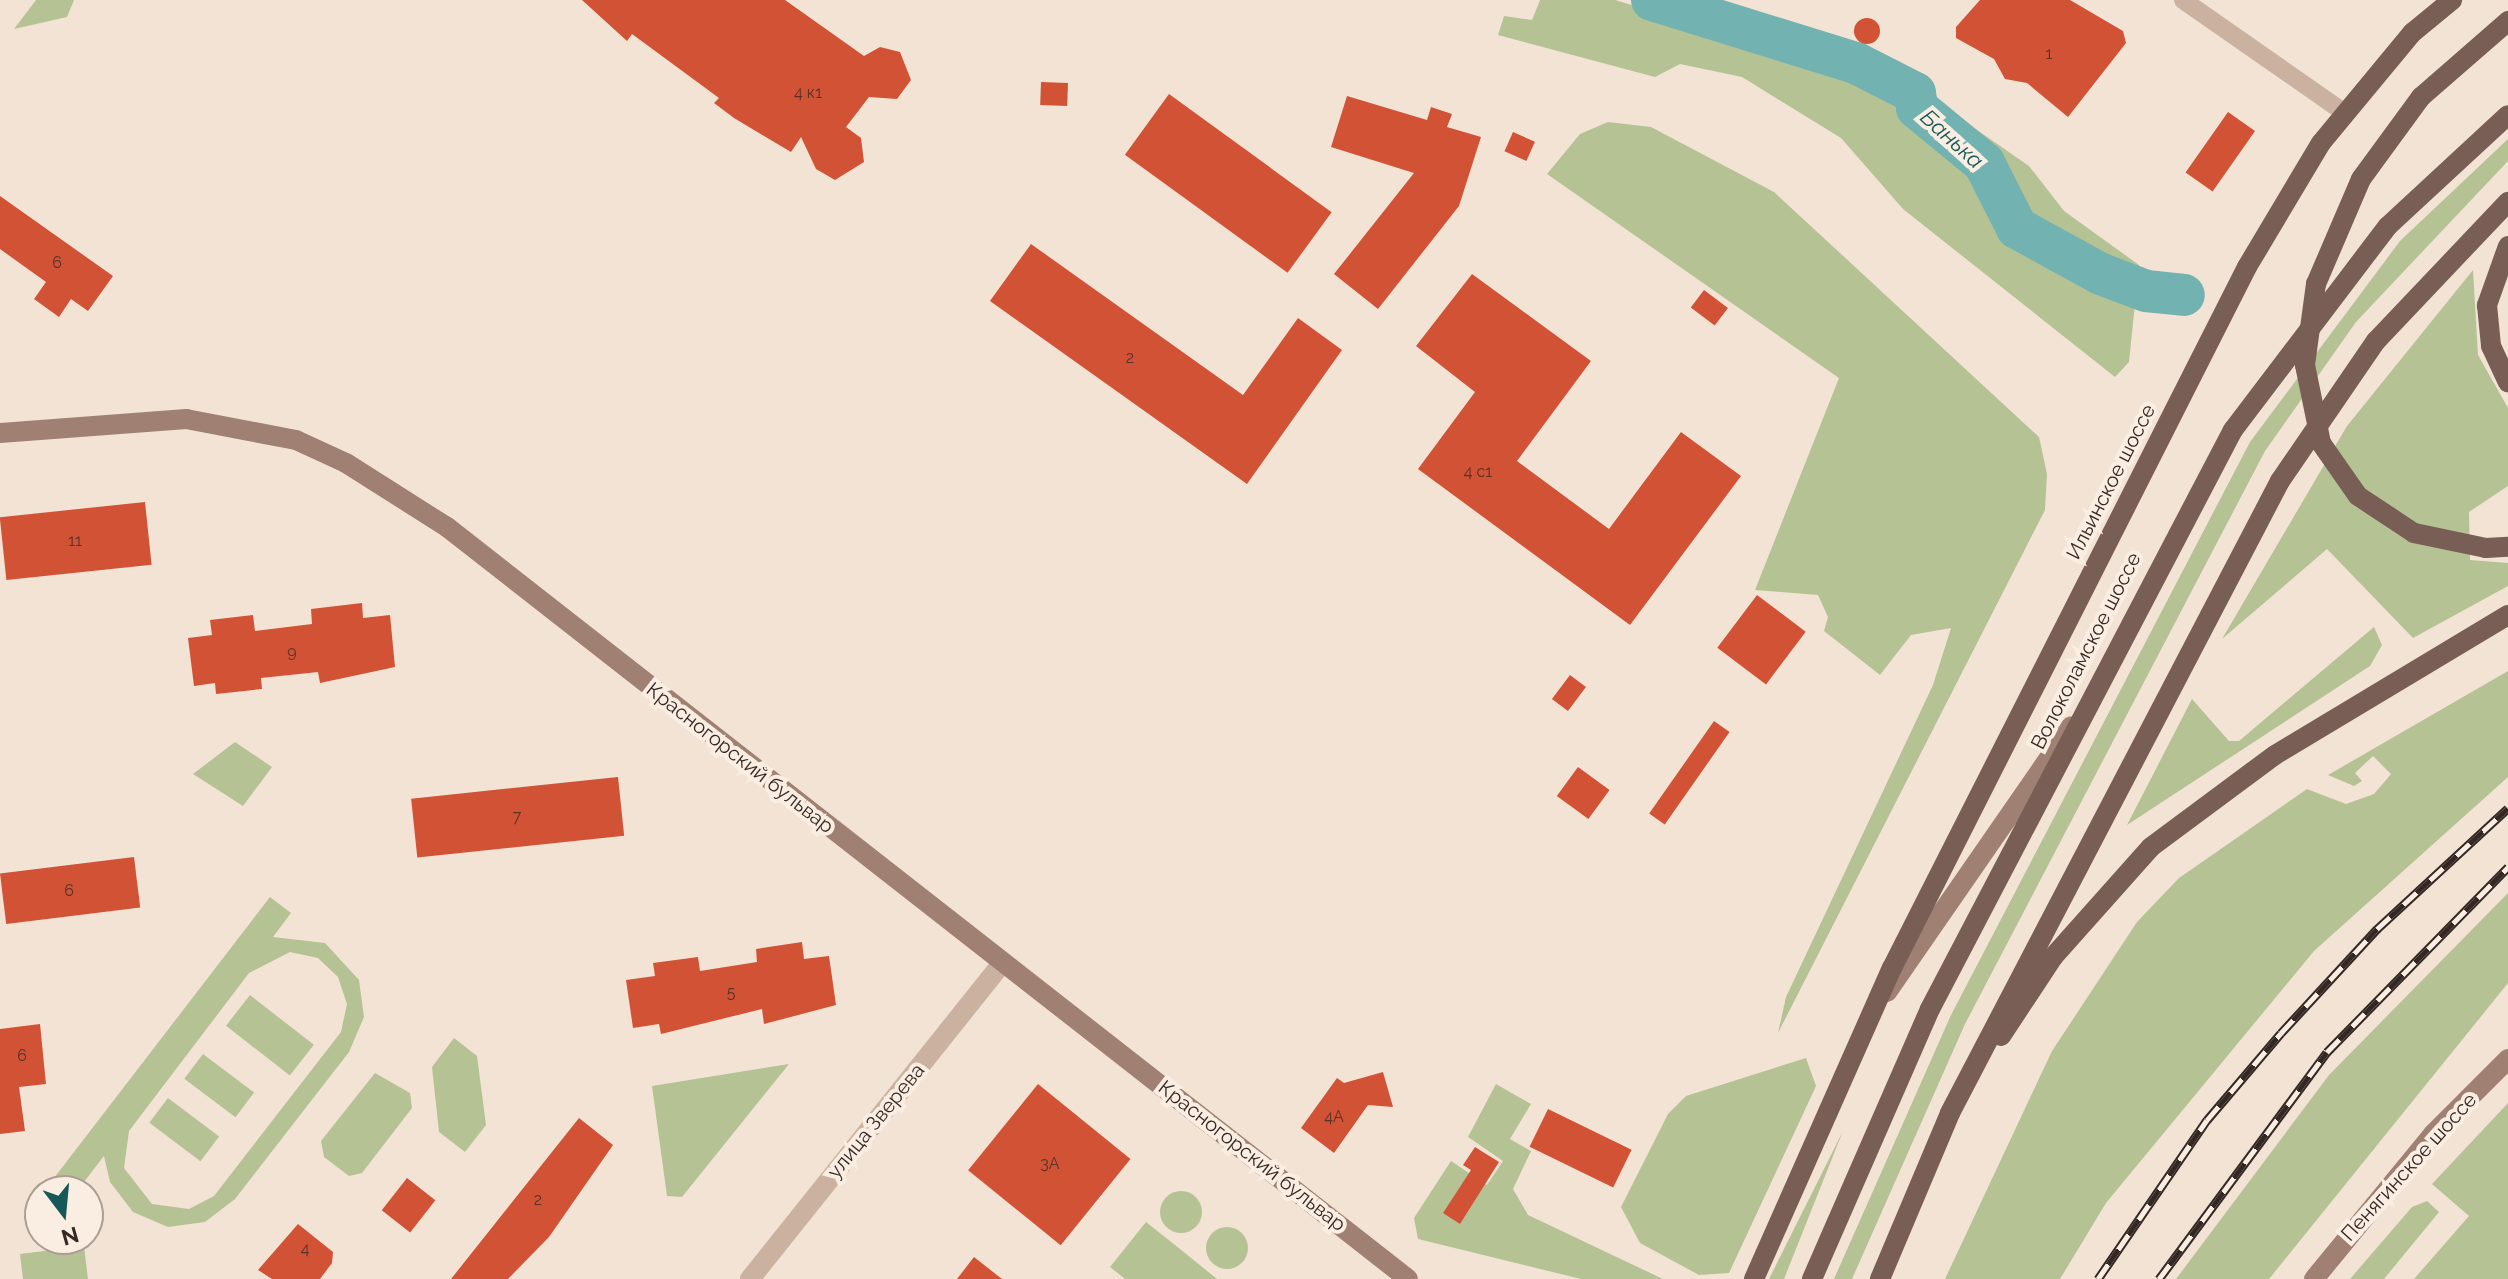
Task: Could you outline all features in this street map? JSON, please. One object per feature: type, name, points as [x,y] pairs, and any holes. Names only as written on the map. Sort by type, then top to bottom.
[{"type":"main road","name":"Ильинское шоссе","points":[[1754,1279],[1866,1022],[2247,267],[2345,113],[2412,33],[2452,0]]},
{"type":"main road","points":[[2508,21],[2421,97],[2361,179],[2316,284],[2305,365],[2321,443],[2358,496],[2414,533],[2486,548],[2508,547]]},
{"type":"main road","name":"Волоколамское шоссе","points":[[1812,1279],[1930,1009],[2185,513],[2281,361],[2388,226],[2508,115]]},
{"type":"main road","points":[[1880,1279],[1950,1113],[2229,572],[2317,420],[2425,282],[2508,202]]},
{"type":"main road","points":[[2508,246],[2487,315],[2508,382]]},
{"type":"main road","name":"Красногорский бульвар","points":[[0,433],[186,419],[296,440],[346,463],[447,527],[1408,1279]]},
{"type":"main road","points":[[1950,1113],[2053,957],[2151,847],[2275,755],[2508,615]]},
{"type":"main road","points":[[1866,1022],[2082,709]]},
{"type":"main road","name":"Пенягинское шоссе","points":[[2314,1279],[2384,1189],[2508,1059]]},
{"type":"street","points":[[2183,0],[2345,113]]},
{"type":"street","name":"улица Зверева","points":[[750,1279],[1002,963]]},
{"type":"green space","points":[[36,0],[74,0],[67,17],[14,29]]},
{"type":"green space","points":[[1540,0],[1615,0],[1776,49],[1834,40],[1918,89],[2029,166],[2064,211],[2139,265],[2129,362],[2115,377],[1903,209],[1841,138],[1742,77],[1680,64],[1655,77],[1498,35],[1504,16],[1532,20]]},
{"type":"green space","points":[[1608,122],[1651,127],[1774,192],[2039,437],[2047,474],[2045,510],[1778,1033],[1786,997],[1933,685],[1951,628],[1911,635],[1880,675],[1824,631],[1828,617],[1818,595],[1755,590],[1839,378],[1547,174],[1580,134]]},
{"type":"green space","points":[[2508,139],[2508,161],[2356,322],[2265,451],[1965,1024],[1852,1279],[1834,1279],[1951,1015],[2250,442],[2400,241]]},
{"type":"green space","points":[[2473,270],[2478,355],[2508,408],[2508,486],[2469,512],[2470,560],[2508,563],[2508,586],[2413,638],[2327,549],[2222,639],[2347,426]]},
{"type":"green space","points":[[2374,627],[2382,645],[2370,666],[2127,825],[2192,699],[2229,741],[2239,741]]},
{"type":"green space","points":[[2508,671],[2508,777],[2314,951],[2106,1203],[2060,1279],[1945,1279],[2052,1051],[2137,922],[2179,878],[2307,789],[2346,804],[2374,794],[2391,774],[2373,756],[2355,773],[2362,781],[2354,786],[2328,775]]},
{"type":"green space","points":[[235,742],[272,767],[243,806],[193,774]]},
{"type":"green space","points":[[2508,893],[2508,983],[2269,1279],[2176,1279],[2329,1075]]},
{"type":"green space","points":[[270,897],[291,913],[273,937],[325,943],[359,980],[364,1017],[349,1052],[235,1199],[205,1222],[168,1227],[133,1212],[110,1182],[104,1156],[89,1175],[56,1175]],"holes":[[[290,952],[318,958],[338,977],[347,1004],[341,1032],[214,1196],[189,1209],[152,1204],[124,1168],[129,1131],[249,973]]]},
{"type":"green space","points":[[250,995],[314,1045],[290,1076],[226,1026]]},
{"type":"green space","points":[[454,1038],[477,1056],[486,1125],[465,1152],[439,1132],[432,1067]]},
{"type":"green space","points":[[203,1054],[254,1093],[235,1117],[184,1079]]},
{"type":"green space","points":[[1806,1058],[1816,1086],[1729,1273],[1699,1275],[1640,1243],[1621,1207],[1668,1114],[1686,1096]]},
{"type":"green space","points":[[789,1064],[682,1197],[667,1196],[652,1086]]},
{"type":"green space","points":[[375,1073],[410,1093],[412,1108],[362,1173],[349,1176],[324,1157],[321,1141]]},
{"type":"green space","points":[[1496,1084],[1531,1104],[1510,1139],[1531,1151],[1513,1189],[1528,1215],[1663,1279],[1581,1279],[1418,1239],[1414,1218],[1451,1161],[1487,1185],[1503,1161],[1468,1137]]},
{"type":"green space","points":[[168,1098],[219,1137],[200,1161],[149,1123]]},
{"type":"green space","points":[[2508,1103],[2508,1279],[2414,1279],[2469,1216],[2432,1184]]},
{"type":"green space","points":[[1843,1131],[1784,1279],[1769,1279]]},
{"type":"green space","points":[[1181,1191],[1196,1197],[1202,1212],[1196,1227],[1181,1233],[1166,1227],[1160,1212],[1166,1197]]},
{"type":"green space","points":[[2427,1201],[2439,1212],[2384,1279],[2350,1279],[2412,1207]]},
{"type":"green space","points":[[1146,1222],[1217,1279],[1125,1279],[1110,1267]]},
{"type":"green space","points":[[1227,1227],[1242,1233],[1248,1248],[1242,1263],[1227,1269],[1212,1263],[1206,1248],[1212,1233]]},
{"type":"green space","points":[[20,1254],[85,1255],[88,1279],[23,1279]]},
{"type":"building","points":[[582,0],[785,0],[864,56],[880,47],[900,52],[911,80],[897,99],[869,97],[846,127],[861,138],[864,162],[835,180],[816,169],[801,137],[791,152],[734,118],[714,103],[719,98],[632,34],[627,41]]},
{"type":"building","points":[[1980,0],[2070,0],[2123,31],[2126,43],[2068,117],[2027,83],[2005,79],[1994,59],[1956,38],[1956,27]]},
{"type":"building","points":[[1867,18],[1876,22],[1880,31],[1876,40],[1867,44],[1858,40],[1854,31],[1858,22]]},
{"type":"building","points":[[1041,82],[1068,83],[1067,106],[1040,105]]},
{"type":"building","points":[[1169,94],[1332,212],[1288,273],[1125,155]]},
{"type":"building","points":[[1347,96],[1427,120],[1431,107],[1452,114],[1447,127],[1481,137],[1459,206],[1378,309],[1334,274],[1414,173],[1331,147]]},
{"type":"building","points":[[2228,112],[2255,131],[2213,192],[2186,173]]},
{"type":"building","points":[[1513,132],[1535,142],[1526,161],[1504,151]]},
{"type":"building","points":[[0,196],[113,276],[88,311],[71,299],[59,317],[34,299],[46,282],[0,249]]},
{"type":"building","points":[[1031,244],[1243,395],[1298,318],[1342,350],[1247,484],[990,301]]},
{"type":"building","points":[[1472,274],[1591,361],[1517,461],[1609,529],[1681,432],[1741,476],[1630,625],[1418,469],[1475,392],[1416,346]]},
{"type":"building","points":[[1704,290],[1728,308],[1715,326],[1691,308]]},
{"type":"building","points":[[145,502],[152,565],[6,580],[0,517]]},
{"type":"building","points":[[1757,595],[1806,632],[1766,684],[1717,648]]},
{"type":"building","points":[[362,603],[363,618],[390,615],[395,667],[320,683],[318,672],[261,678],[262,689],[216,694],[215,683],[194,686],[188,638],[212,635],[210,620],[253,615],[255,631],[312,624],[311,609]]},
{"type":"building","points":[[1570,675],[1586,687],[1568,711],[1552,699]]},
{"type":"building","points":[[1714,721],[1730,732],[1665,824],[1649,814]]},
{"type":"building","points":[[1578,767],[1610,790],[1588,819],[1557,796]]},
{"type":"building","points":[[618,777],[624,836],[417,857],[411,799]]},
{"type":"building","points":[[134,857],[140,908],[6,924],[0,873]]},
{"type":"building","points":[[802,942],[804,959],[829,956],[836,1005],[764,1024],[762,1009],[661,1034],[659,1024],[633,1028],[626,980],[655,976],[653,963],[698,957],[700,971],[757,962],[756,949]]},
{"type":"building","points":[[40,1024],[46,1084],[19,1087],[25,1131],[0,1134],[0,1029]]},
{"type":"building","points":[[1383,1072],[1393,1107],[1368,1105],[1334,1153],[1301,1128],[1337,1078],[1344,1083]]},
{"type":"building","points":[[1038,1084],[1130,1159],[1061,1245],[968,1170]]},
{"type":"building","points":[[1548,1109],[1632,1150],[1613,1188],[1530,1147]]},
{"type":"building","points":[[579,1118],[613,1145],[549,1237],[508,1279],[451,1279]]},
{"type":"building","points":[[1475,1147],[1499,1162],[1460,1224],[1443,1213],[1471,1170],[1463,1165]]},
{"type":"building","points":[[407,1178],[435,1200],[410,1232],[382,1210]]},
{"type":"building","points":[[298,1224],[333,1252],[332,1263],[320,1279],[272,1279],[258,1270]]},
{"type":"building","points":[[974,1257],[1002,1279],[957,1279]]},
{"type":"waterway","name":"Банька","points":[[1652,0],[1856,63],[1915,93],[1917,108],[1984,163],[2017,228],[2101,274],[2146,291],[2184,295]]},
{"type":"railway","points":[[2098,1279],[2207,1120],[2281,1033],[2377,929],[2508,808]]},
{"type":"railway","points":[[2159,1279],[2327,1052],[2508,867]]}]
